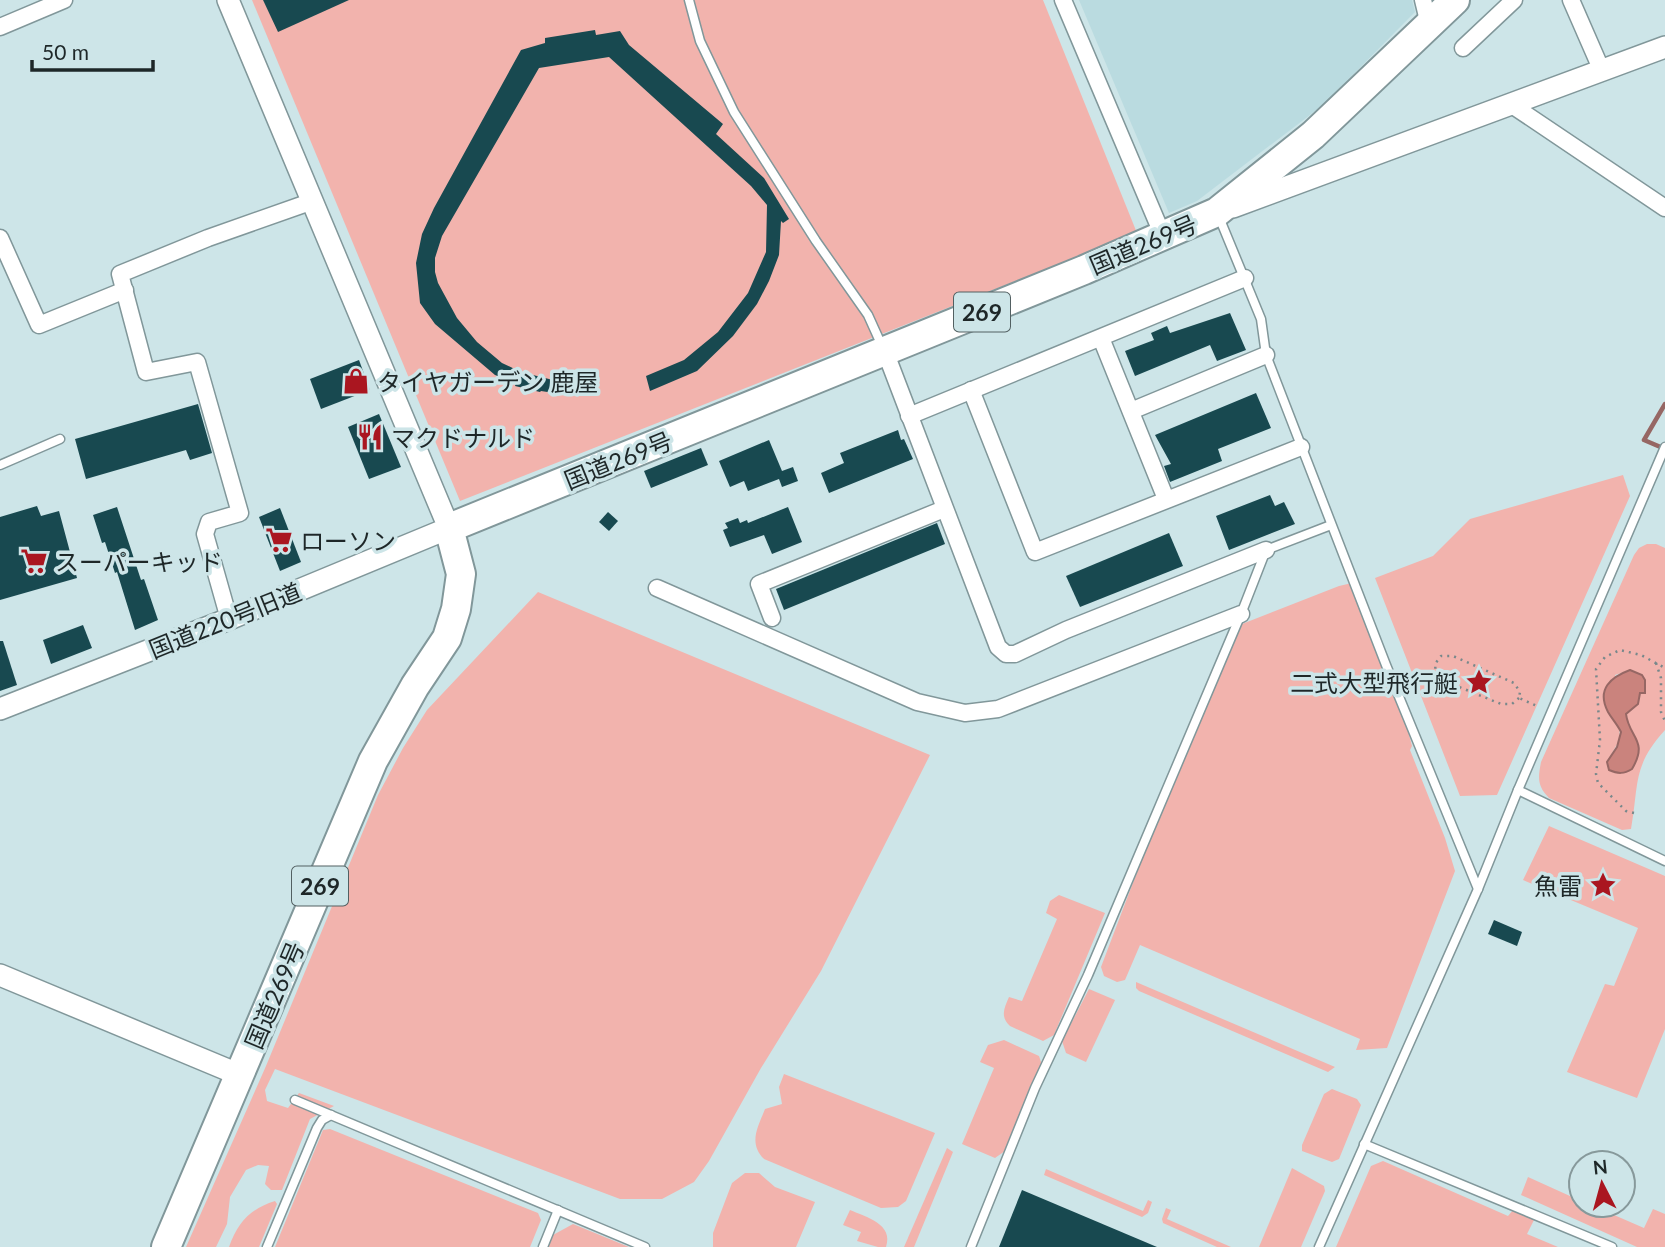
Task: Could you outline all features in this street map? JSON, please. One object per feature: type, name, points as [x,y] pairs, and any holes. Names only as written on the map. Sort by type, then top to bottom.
[{"type":"highway","name":"国道269号","points":[[166,1247],[373,761],[415,686],[447,638],[456,609],[461,574],[449,528],[885,351],[1217,212],[1313,135],[1426,13],[1455,0]]},
{"type":"street","points":[[0,27],[64,0]]},
{"type":"street","points":[[228,0],[449,528]]},
{"type":"street","points":[[1063,0],[1164,236]]},
{"type":"street","points":[[1463,48],[1514,0]]},
{"type":"street","points":[[1571,0],[1601,71]]},
{"type":"street","points":[[1217,212],[1665,47]]},
{"type":"street","points":[[1512,105],[1665,208]]},
{"type":"street","points":[[229,619],[205,534],[209,522],[240,513],[197,362],[146,372],[120,274],[208,238],[313,201]]},
{"type":"street","points":[[0,238],[40,325],[125,290]]},
{"type":"street","points":[[909,416],[1245,278]]},
{"type":"street","points":[[1101,338],[1166,499]]},
{"type":"street","points":[[885,351],[999,647],[1006,654],[1015,654],[1066,630],[1266,550]]},
{"type":"street","points":[[1131,411],[1266,355]]},
{"type":"street","points":[[971,390],[1035,552],[1301,447]]},
{"type":"street","points":[[772,618],[760,584],[944,509]]},
{"type":"street","name":"国道220号旧道","points":[[0,709],[229,619],[449,528]]},
{"type":"street","points":[[657,588],[917,702],[965,713],[998,709],[1241,614]]},
{"type":"street","points":[[0,975],[240,1075]]},
{"type":"lane","points":[[689,0],[700,41],[734,112],[816,241],[868,315],[885,351]]},
{"type":"lane","points":[[1217,212],[1261,319],[1266,355],[1301,447],[1386,665],[1478,889]]},
{"type":"lane","points":[[0,465],[60,439]]},
{"type":"lane","points":[[1319,1247],[1478,889],[1663,452]]},
{"type":"lane","points":[[971,1247],[1035,1087],[1088,975],[1266,550],[1331,524]]},
{"type":"lane","points":[[1518,790],[1665,861]]},
{"type":"lane","points":[[295,1100],[645,1247]]},
{"type":"lane","points":[[267,1247],[317,1128],[322,1120],[331,1115]]},
{"type":"lane","points":[[1364,1144],[1612,1247]]},
{"type":"lane","points":[[543,1247],[558,1210]]},
{"type":"path","points":[[1634,813],[1626,811],[1598,783],[1596,774],[1600,740],[1596,669],[1605,657],[1620,650],[1641,655],[1665,668]]},
{"type":"path","points":[[1441,656],[1453,656],[1514,682],[1520,692],[1519,698],[1512,704],[1501,704],[1442,680],[1436,675],[1435,664],[1441,656]]},
{"type":"path","points":[[1656,663],[1661,678],[1661,712],[1665,721]]},
{"type":"path","points":[[1519,698],[1537,706]]},
{"type":"shaded area","points":[[252,0],[1043,0],[1137,233],[460,501]]},
{"type":"shaded area","points":[[1079,0],[1412,0],[1415,12],[1323,105],[1197,201],[1169,213]]},
{"type":"shaded area","points":[[1623,475],[1630,496],[1497,795],[1460,796],[1375,578],[1433,556],[1470,519]]},
{"type":"shaded area","points":[[1656,544],[1665,548],[1665,730],[1654,743],[1642,766],[1631,829],[1622,830],[1549,798],[1540,786],[1539,773],[1541,762],[1639,548]],"holes":[[[1630,670],[1646,687],[1645,692],[1640,693],[1638,704],[1626,714],[1629,725],[1616,773],[1610,771],[1607,762],[1620,739],[1615,675]]]},
{"type":"shaded area","points":[[1352,583],[1407,727],[1412,746],[1410,750],[1445,838],[1455,871],[1387,1048],[1356,1050],[1360,1039],[1140,945],[1125,980],[1117,982],[1104,976],[1101,967],[1156,822],[1242,624]]},
{"type":"shaded area","points":[[538,592],[930,755],[821,971],[761,1068],[709,1161],[694,1182],[662,1199],[620,1199],[275,1069],[265,1090],[267,1101],[288,1108],[299,1093],[334,1106],[310,1119],[282,1190],[271,1190],[265,1184],[269,1166],[258,1165],[246,1170],[230,1197],[227,1224],[216,1247],[186,1247],[266,1066],[378,795],[403,748],[427,710]]},
{"type":"shaded area","points":[[1630,670],[1642,675],[1645,680],[1645,693],[1640,693],[1638,704],[1626,714],[1639,752],[1632,769],[1618,773],[1609,770],[1607,762],[1617,747],[1621,732],[1608,712],[1604,697],[1607,685]]},
{"type":"shaded area","points":[[1549,826],[1665,876],[1665,1029],[1637,1098],[1567,1072],[1605,984],[1614,986],[1638,928],[1523,880]]},
{"type":"shaded area","points":[[1059,895],[1105,913],[1054,1035],[1043,1041],[1010,1026],[1004,1012],[1009,997],[1022,1001],[1057,919],[1046,913],[1050,901]]},
{"type":"shaded area","points":[[1136,982],[1335,1067],[1328,1072],[1139,991]]},
{"type":"shaded area","points":[[1089,989],[1115,1000],[1086,1062],[1066,1053],[1062,1041]]},
{"type":"shaded area","points":[[1004,1040],[1039,1056],[1042,1065],[1005,1151],[995,1158],[962,1144],[994,1068],[980,1062],[988,1045]]},
{"type":"shaded area","points":[[784,1074],[935,1133],[906,1201],[898,1207],[881,1208],[764,1159],[756,1147],[756,1135],[765,1109],[782,1104],[779,1087]]},
{"type":"shaded area","points":[[1332,1089],[1357,1099],[1361,1105],[1339,1159],[1332,1162],[1302,1151],[1302,1145],[1324,1094]]},
{"type":"shaded area","points":[[330,1129],[538,1213],[541,1220],[530,1247],[275,1247],[323,1130]]},
{"type":"shaded area","points":[[947,1148],[953,1152],[914,1247],[904,1247]]},
{"type":"shaded area","points":[[1383,1161],[1508,1216],[1513,1210],[1535,1218],[1527,1234],[1558,1247],[1336,1247],[1371,1166]]},
{"type":"shaded area","points":[[1292,1168],[1324,1186],[1325,1191],[1301,1247],[1259,1247]]},
{"type":"shaded area","points":[[1046,1169],[1143,1211],[1148,1200],[1152,1202],[1148,1213],[1142,1217],[1044,1175]]},
{"type":"shaded area","points":[[745,1173],[759,1173],[775,1187],[815,1202],[796,1247],[713,1247],[713,1233],[732,1183]]},
{"type":"shaded area","points":[[1528,1177],[1567,1195],[1567,1216],[1521,1195]]},
{"type":"shaded area","points":[[275,1201],[277,1204],[259,1247],[229,1247],[236,1230],[252,1212]]},
{"type":"shaded area","points":[[1166,1208],[1171,1210],[1167,1219],[1231,1247],[1217,1247],[1163,1223]]},
{"type":"shaded area","points":[[1653,1209],[1665,1214],[1665,1247],[1637,1247],[1575,1219],[1623,1219],[1644,1228]]},
{"type":"shaded area","points":[[850,1210],[882,1227],[886,1232],[886,1247],[857,1241],[861,1232],[843,1225]]},
{"type":"shaded area","points":[[573,1224],[629,1247],[548,1247],[553,1235]]},
{"type":"building","points":[[263,0],[349,0],[278,32]]},
{"type":"building","points":[[595,30],[596,35],[620,31],[629,45],[723,124],[716,134],[764,178],[789,219],[783,223],[781,221],[779,255],[769,281],[757,304],[733,336],[697,371],[650,391],[646,376],[684,360],[718,332],[748,293],[766,252],[767,205],[751,186],[609,57],[539,68],[442,236],[435,258],[435,272],[457,318],[477,342],[502,363],[521,372],[575,387],[573,396],[515,386],[516,383],[495,375],[435,324],[420,303],[416,263],[422,234],[434,208],[521,50],[545,43],[545,38]]},
{"type":"building","points":[[1230,313],[1246,350],[1217,361],[1210,345],[1135,376],[1125,351],[1154,340],[1151,333],[1167,326],[1170,333]]},
{"type":"building","points":[[359,360],[370,390],[321,409],[310,379]]},
{"type":"building","points":[[1256,393],[1271,428],[1218,449],[1222,461],[1170,482],[1164,466],[1171,464],[1155,435]]},
{"type":"building","points":[[198,404],[212,453],[190,460],[186,450],[86,479],[75,439]]},
{"type":"building","name":"マクドナルド","points":[[379,414],[401,467],[369,479],[348,427]]},
{"type":"building","points":[[898,430],[913,459],[829,493],[821,473],[844,463],[840,453]]},
{"type":"building","points":[[769,440],[782,471],[793,467],[798,481],[782,487],[779,479],[748,491],[744,481],[730,487],[719,461]]},
{"type":"building","points":[[701,448],[708,465],[651,488],[644,471]]},
{"type":"building","points":[[1270,495],[1275,506],[1284,502],[1295,524],[1229,550],[1216,516]]},
{"type":"building","points":[[37,506],[41,516],[59,511],[77,578],[0,600],[0,517]]},
{"type":"building","points":[[117,507],[141,580],[144,579],[158,620],[135,630],[117,572],[115,573],[105,542],[102,543],[93,515]]},
{"type":"building","points":[[788,507],[802,542],[772,554],[764,535],[730,547],[723,530],[728,528],[725,523],[738,518],[740,523],[747,520],[748,523]]},
{"type":"building","points":[[280,508],[301,562],[280,571],[259,517]]},
{"type":"building","points":[[608,512],[618,521],[609,531],[599,522]]},
{"type":"building","points":[[937,523],[945,544],[784,610],[776,589]]},
{"type":"building","points":[[1169,533],[1183,566],[1080,607],[1066,576]]},
{"type":"building","points":[[83,625],[92,648],[51,664],[43,640]]},
{"type":"building","points":[[0,641],[3,641],[17,685],[0,691]]},
{"type":"building","points":[[1494,920],[1522,932],[1517,946],[1488,934]]},
{"type":"building","points":[[1022,1190],[1157,1247],[999,1247]]},
{"type":"waterway","points":[[1665,404],[1644,440],[1665,449]]},
{"type":"place","name":"タイヤガーデン 鹿屋","points":[[356,381]]},
{"type":"place","name":"マクドナルド","points":[[370,437]]},
{"type":"place","name":"ローソン","points":[[279,540]]},
{"type":"place","name":"スーパーキッド","points":[[34,561]]},
{"type":"place","name":"二式大型飛行艇","points":[[1479,682]]},
{"type":"place","name":"魚雷","points":[[1603,885]]}]
